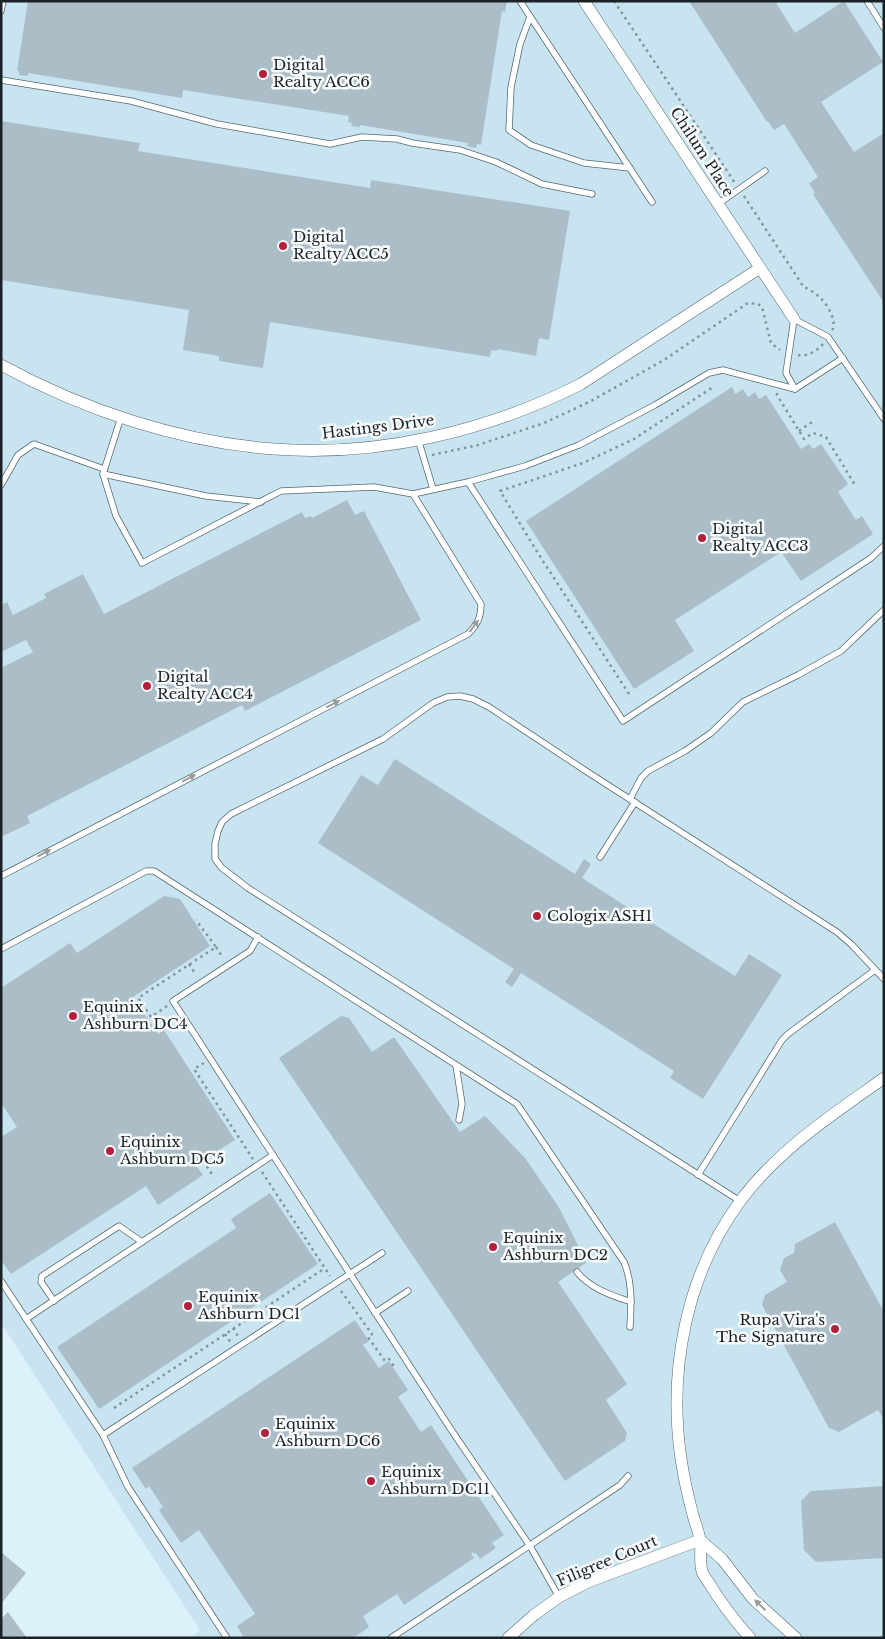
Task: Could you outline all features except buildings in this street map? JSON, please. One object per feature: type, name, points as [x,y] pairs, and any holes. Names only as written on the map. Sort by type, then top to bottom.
[{"type":"street","name":"Chilum Place","points":[[584,1],[794,319]]},
{"type":"street","name":"Hastings Drive","points":[[3,369],[121,417],[200,438],[275,449],[360,448],[418,439],[485,423],[525,409],[582,384],[760,268]]},
{"type":"street","points":[[750,1638],[726,1609],[702,1570],[700,1540],[686,1486],[681,1459],[678,1424],[679,1360],[683,1334],[690,1306],[703,1269],[714,1244],[740,1201],[766,1169],[800,1139],[884,1078]]},
{"type":"street","points":[[700,1540],[722,1559],[753,1599],[796,1638]]},
{"type":"street","name":"Filigree Court","points":[[508,1638],[534,1615],[559,1597],[588,1582],[700,1540]]},
{"type":"lane","points":[[1,11],[3,1]]},
{"type":"lane","points":[[520,1],[652,202]]},
{"type":"lane","points":[[867,1],[884,28]]},
{"type":"lane","points":[[530,17],[520,44],[511,87],[509,130],[531,145],[584,163],[630,168]]},
{"type":"lane","points":[[1,80],[131,101],[217,124],[330,144],[362,137],[397,139],[412,144],[460,150],[496,162],[542,184],[592,194]]},
{"type":"lane","points":[[718,204],[765,171]]},
{"type":"lane","points":[[795,389],[786,373],[794,319],[828,336],[884,419]]},
{"type":"lane","points":[[795,389],[843,358]]},
{"type":"lane","points":[[121,417],[104,471],[116,516],[142,563],[281,491],[374,487],[413,494],[468,482],[525,466],[579,445],[655,405],[709,373],[723,370],[795,389]]},
{"type":"lane","points":[[418,439],[433,489]]},
{"type":"lane","points":[[1,485],[18,455],[34,444],[104,471],[206,496],[261,502]]},
{"type":"lane","points":[[468,482],[623,721],[871,558],[884,546]]},
{"type":"lane","points":[[1,876],[468,634],[477,626],[481,615],[481,604],[413,494]]},
{"type":"lane","points":[[600,857],[633,801],[641,778],[648,771],[686,751],[711,733],[743,702],[841,651],[884,610]]},
{"type":"lane","points":[[740,1201],[248,888],[222,868],[215,859],[215,844],[222,822],[230,814],[383,739],[433,703],[448,697],[460,696],[489,707],[837,932],[852,945],[884,980]]},
{"type":"lane","points":[[1,948],[146,871],[154,871],[516,1104],[624,1262],[630,1276],[630,1327]]},
{"type":"lane","points":[[258,937],[250,951],[173,1001],[450,1428],[530,1546],[559,1597]]},
{"type":"lane","points":[[698,1175],[782,1040],[875,970]]},
{"type":"lane","points":[[456,1065],[462,1104],[459,1120]]},
{"type":"lane","points":[[26,1319],[273,1155]]},
{"type":"lane","points":[[54,1301],[41,1282],[42,1276],[120,1226],[142,1242]]},
{"type":"lane","points":[[104,1436],[382,1253]]},
{"type":"lane","points":[[577,1272],[591,1286],[631,1302]]},
{"type":"lane","points":[[1,1281],[104,1436],[128,1487],[227,1638]]},
{"type":"lane","points":[[375,1313],[408,1291]]},
{"type":"lane","points":[[391,1638],[620,1485],[628,1476]]},
{"type":"path","points":[[424,456],[478,445],[544,422],[591,401],[664,360],[748,303],[758,304],[762,307],[771,343],[782,351]]},
{"type":"path","points":[[779,384],[777,395],[804,439],[813,433],[826,437],[855,484]]},
{"type":"path","points":[[629,694],[500,491],[582,463],[634,439],[713,387]]},
{"type":"path","points":[[799,430],[814,420]]},
{"type":"path","points":[[196,920],[228,965]]},
{"type":"path","points":[[167,1006],[151,1017],[138,998],[216,946]]},
{"type":"path","points":[[189,964],[201,982]]},
{"type":"path","points":[[205,1062],[194,1069],[332,1278]]},
{"type":"path","points":[[203,1161],[212,1174]]},
{"type":"path","points":[[114,1408],[325,1268]]},
{"type":"path","points":[[340,1290],[372,1334],[368,1337],[373,1345],[384,1360],[389,1359],[395,1368]]},
{"type":"shaded area","points":[[1,1],[884,1],[884,1638],[190,1638],[200,1630],[1,1323]]},
{"type":"place","name":"Digital Realty ACC6","points":[[263,74]]},
{"type":"place","name":"Digital Realty ACC5","points":[[283,246]]},
{"type":"place","name":"Digital Realty ACC3","points":[[702,538]]},
{"type":"place","name":"Digital Realty ACC4","points":[[147,686]]},
{"type":"place","name":"Cologix ASH1","points":[[537,916]]},
{"type":"place","name":"Equinix Ashburn DC4","points":[[73,1016]]},
{"type":"place","name":"Equinix Ashburn DC5","points":[[110,1151]]},
{"type":"place","name":"Equinix Ashburn DC2","points":[[493,1247]]},
{"type":"place","name":"Equinix Ashburn DC1","points":[[188,1306]]},
{"type":"place","name":"Rupa Vira's The Signature","points":[[835,1329]]},
{"type":"place","name":"Equinix Ashburn DC6","points":[[265,1433]]},
{"type":"place","name":"Equinix Ashburn DC11","points":[[371,1481]]}]
